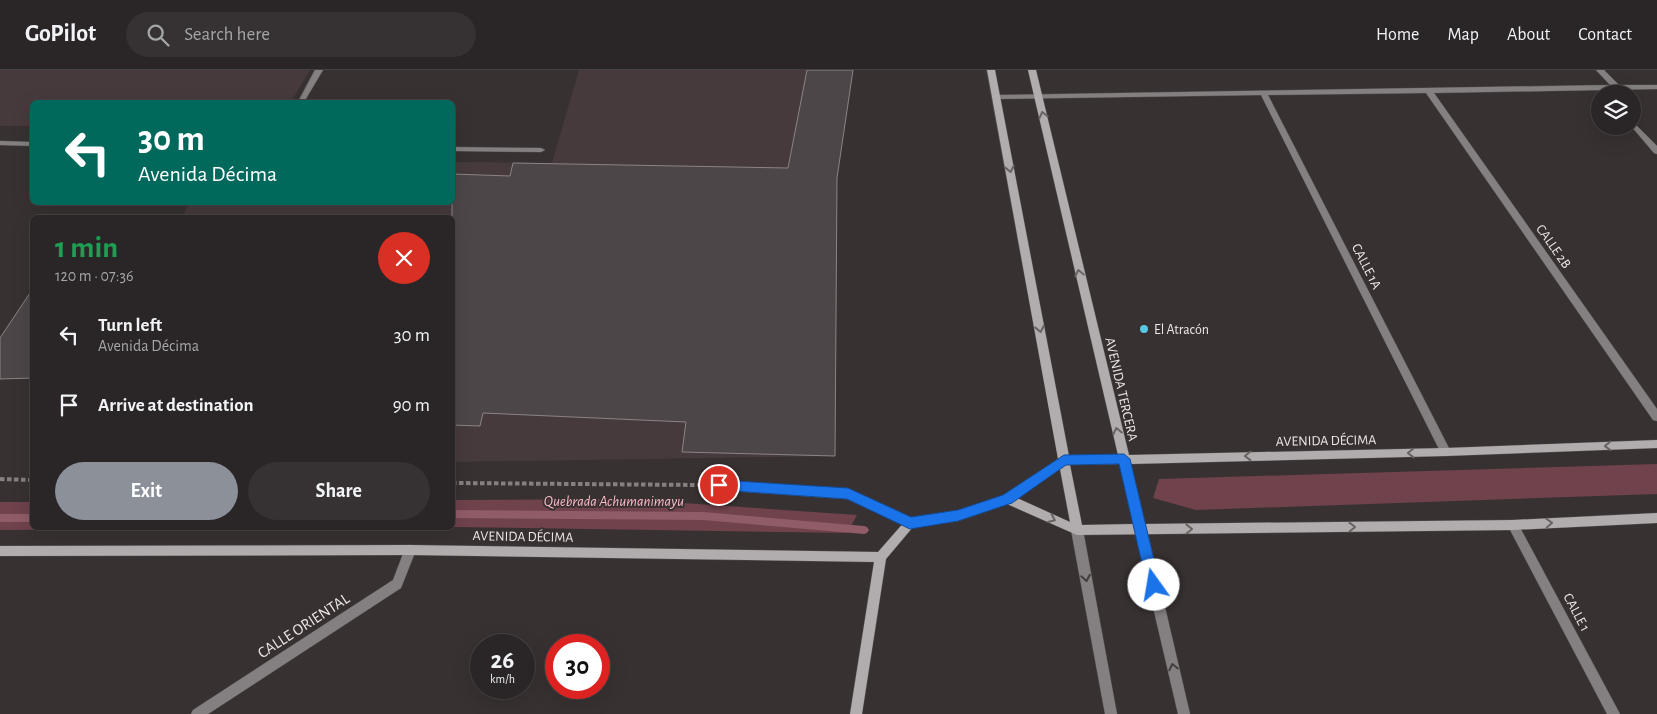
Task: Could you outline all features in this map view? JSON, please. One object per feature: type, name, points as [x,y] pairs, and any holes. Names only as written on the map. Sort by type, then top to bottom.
[{"type":"main road","points":[[990,70],[1077,530]]},
{"type":"main road","name":"AVENIDA TERCERA","points":[[1032,70],[1141,530]]},
{"type":"main road","name":"AVENIDA DÉCIMA","points":[[1064,460],[1446,452],[1657,444]]},
{"type":"main road","points":[[856,714],[881,557],[910,523],[958,516],[1007,499],[1064,460]]},
{"type":"main road","points":[[1007,499],[1077,530],[1513,525],[1657,518]]},
{"type":"main road","name":"AVENIDA DÉCIMA","points":[[0,551],[410,550],[881,557]]},
{"type":"street","points":[[302,100],[320,70]]},
{"type":"street","points":[[1600,70],[1614,85]]},
{"type":"street","points":[[996,97],[1591,87]]},
{"type":"street","points":[[1641,87],[1657,87]]},
{"type":"street","name":"CALLE 2B","points":[[1428,90],[1657,418]]},
{"type":"street","name":"CALLE 1A","points":[[1263,92],[1446,452]]},
{"type":"street","points":[[1641,134],[1657,151]]},
{"type":"street","points":[[0,143],[30,144]]},
{"type":"street","points":[[455,149],[541,150]]},
{"type":"street","points":[[719,485],[848,494],[910,523]]},
{"type":"street","name":"CALLE 1","points":[[1513,525],[1614,714]]},
{"type":"street","points":[[1077,530],[1111,714]]},
{"type":"street","name":"AVENIDA TERCERA","points":[[1141,530],[1184,714]]},
{"type":"street","name":"CALLE ORIENTAL","points":[[197,714],[397,584],[410,550]]},
{"type":"path","points":[[0,479],[30,480]]},
{"type":"path","points":[[455,483],[719,485]]},
{"type":"shaded area","points":[[0,70],[310,70],[292,100],[30,100],[30,126],[0,126]]},
{"type":"shaded area","points":[[579,70],[853,70],[837,169],[835,456],[455,462],[455,215],[183,215],[189,205],[455,205],[455,162],[552,163]]},
{"type":"shaded area","points":[[1657,464],[1657,494],[1196,510],[1153,498],[1159,479]]},
{"type":"shaded area","points":[[624,499],[857,515],[847,533],[455,527],[455,500]]},
{"type":"shaded area","points":[[0,502],[30,502],[30,530],[0,530]]},
{"type":"building","points":[[807,70],[853,70],[837,178],[835,456],[682,452],[686,422],[483,413],[480,426],[455,425],[455,215],[452,215],[452,205],[455,205],[455,174],[510,176],[513,163],[788,168]]},
{"type":"building","points":[[30,293],[30,378],[0,379],[0,338]]},
{"type":"waterway","name":"Quebrada Achumanimayu","points":[[455,514],[703,516],[864,530]]},
{"type":"waterway","name":"Quebrada Achumanimayu","points":[[0,518],[30,518]]},
{"type":"place","name":"El Atracón","points":[[1144,329]]},
{"type":"route","points":[[719,485],[848,494],[910,523],[958,516],[1007,499],[1064,460],[1124,459],[1154,585]]}]
